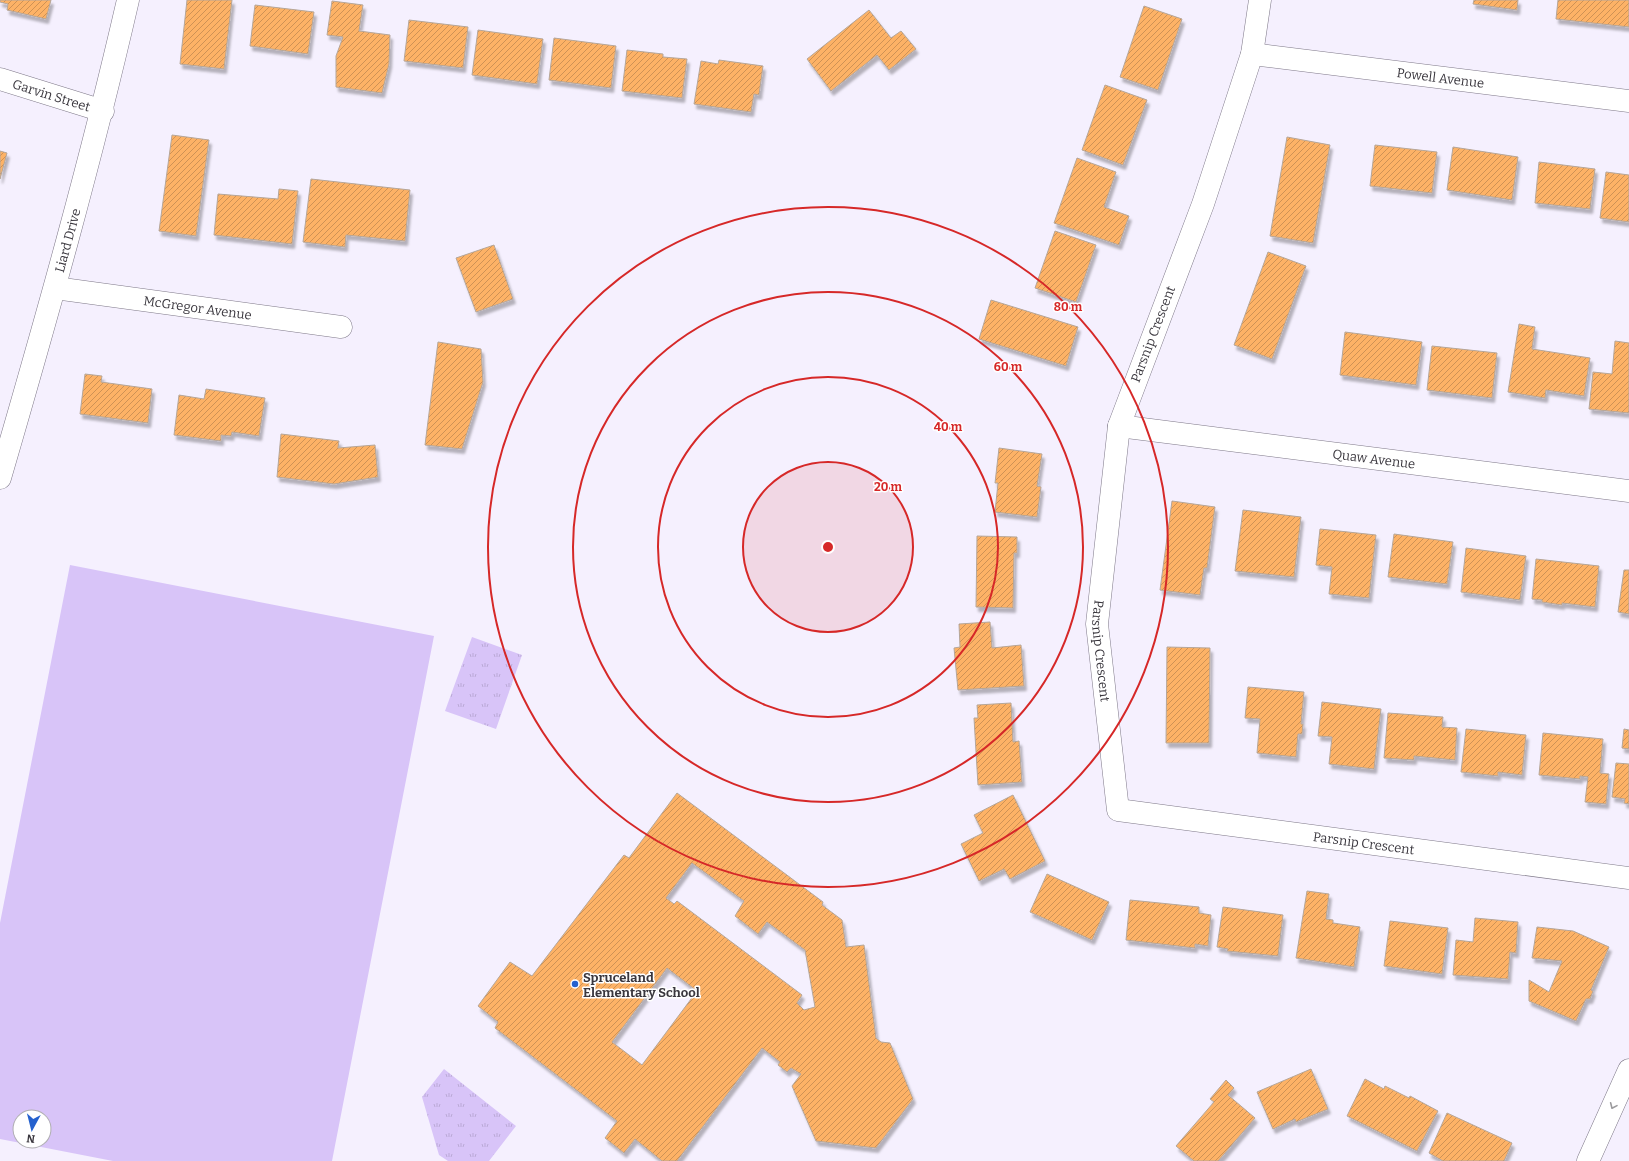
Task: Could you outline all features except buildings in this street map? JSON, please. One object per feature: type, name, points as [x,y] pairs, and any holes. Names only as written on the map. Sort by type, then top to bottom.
[{"type":"street","name":"Liard Drive","points":[[0,478],[55,288],[103,111],[128,0]]},
{"type":"street","name":"Parsnip Crescent","points":[[1260,0],[1252,54],[1203,204],[1119,426],[1097,624],[1118,810],[1629,878]]},
{"type":"street","name":"Powell Avenue","points":[[1252,54],[1629,101]]},
{"type":"street","name":"Garvin Street","points":[[0,79],[103,111]]},
{"type":"street","name":"McGregor Avenue","points":[[55,288],[342,327]]},
{"type":"street","name":"Quaw Avenue","points":[[1119,426],[1629,490]]},
{"type":"street","points":[[1588,1161],[1629,1070]]},
{"type":"green space","points":[[70,565],[434,636],[332,1161],[113,1161],[51,1149],[52,1109],[12,1109],[12,1141],[0,1139],[0,923]]},
{"type":"green space","points":[[472,637],[522,655],[496,729],[445,711]]},
{"type":"green space","points":[[444,1069],[516,1126],[489,1161],[448,1161],[439,1155],[422,1097]]},
{"type":"place","name":"Spruceland Elementary School","points":[[575,984]]}]
